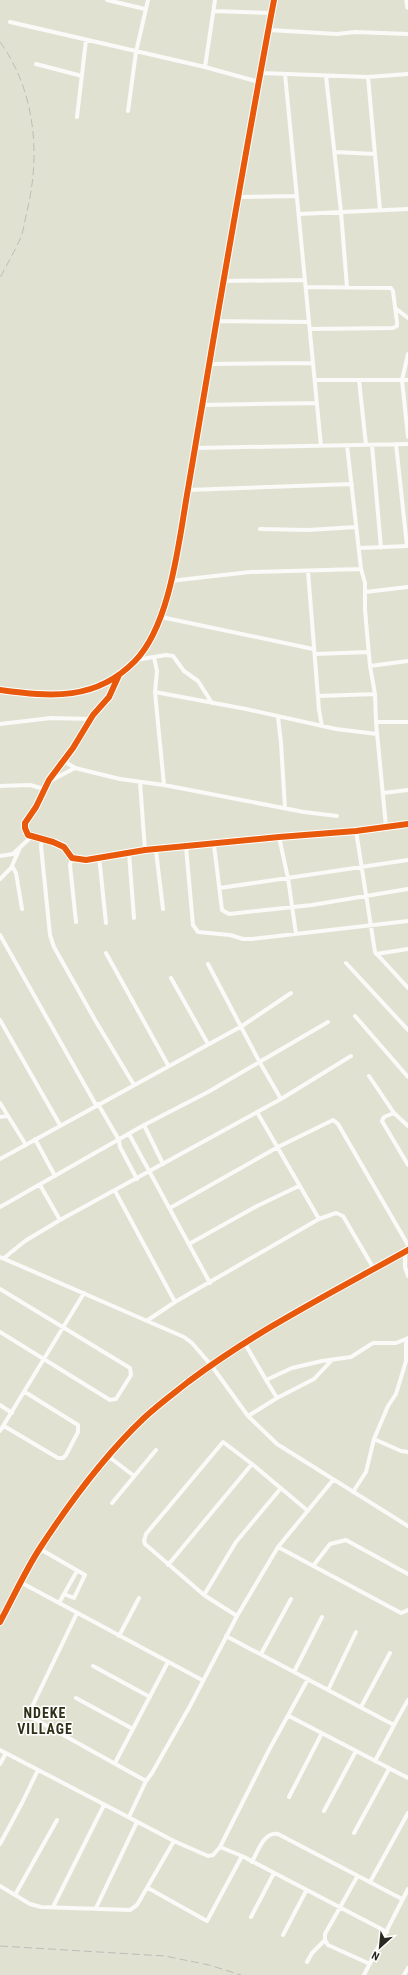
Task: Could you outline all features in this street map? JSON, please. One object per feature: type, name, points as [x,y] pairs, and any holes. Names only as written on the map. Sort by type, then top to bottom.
[{"type":"main road","points":[[408,0],[408,7]]},
{"type":"street","points":[[107,0],[145,8]]},
{"type":"street","points":[[128,112],[136,52],[148,0]]},
{"type":"street","points":[[205,68],[216,0]]},
{"type":"street","points":[[0,690],[37,695],[68,694],[81,692],[119,675],[136,660],[148,643],[162,617],[196,448],[274,0]]},
{"type":"street","points":[[214,11],[271,14]]},
{"type":"street","points":[[10,22],[259,82]]},
{"type":"street","points":[[269,30],[337,34],[355,32],[408,34]]},
{"type":"street","points":[[77,117],[86,40]]},
{"type":"street","points":[[36,64],[82,76]]},
{"type":"street","points":[[261,73],[368,77],[408,74]]},
{"type":"street","points":[[285,74],[321,446]]},
{"type":"street","points":[[326,76],[341,212],[347,287]]},
{"type":"street","points":[[368,77],[380,210]]},
{"type":"street","points":[[335,152],[375,154]]},
{"type":"street","points":[[239,197],[296,196]]},
{"type":"street","points":[[299,214],[408,209]]},
{"type":"street","points":[[224,281],[305,280]]},
{"type":"street","points":[[306,287],[391,288],[393,291],[397,326],[393,328],[310,329]]},
{"type":"street","points":[[395,308],[408,318]]},
{"type":"street","points":[[217,321],[309,322]]},
{"type":"street","points":[[408,354],[402,380],[408,437]]},
{"type":"street","points":[[210,364],[313,362]]},
{"type":"street","points":[[315,380],[408,380]]},
{"type":"street","points":[[359,380],[366,445]]},
{"type":"street","points":[[203,405],[317,403]]},
{"type":"street","points":[[360,548],[408,546],[396,444]]},
{"type":"street","points":[[196,448],[408,444]]},
{"type":"street","points":[[347,445],[365,592],[370,666],[375,694],[376,722],[386,827]]},
{"type":"street","points":[[372,445],[381,548]]},
{"type":"street","points":[[188,490],[352,484]]},
{"type":"street","points":[[260,528],[308,530],[356,528]]},
{"type":"street","points":[[170,581],[250,572],[361,569]]},
{"type":"street","points":[[308,571],[313,649],[315,654],[322,726]]},
{"type":"street","points":[[365,592],[408,587]]},
{"type":"street","points":[[162,617],[313,649]]},
{"type":"street","points":[[315,654],[369,652]]},
{"type":"street","points":[[136,660],[170,655],[175,658],[184,671],[198,681],[212,703]]},
{"type":"street","points":[[154,657],[157,671],[155,692],[164,785]]},
{"type":"street","points":[[370,666],[408,661]]},
{"type":"street","points":[[119,675],[109,697],[91,718],[64,761],[48,782],[36,807],[25,823],[25,832],[31,837],[42,838],[64,847],[72,858],[86,860],[99,856],[145,850],[156,851],[280,837],[356,831],[408,824]]},
{"type":"street","points":[[155,692],[336,729],[377,734]]},
{"type":"street","points":[[318,696],[375,694]]},
{"type":"street","points":[[278,717],[282,749],[285,808]]},
{"type":"street","points":[[0,724],[51,718],[91,718]]},
{"type":"street","points":[[376,722],[408,722]]},
{"type":"street","points":[[64,761],[75,768],[120,779],[164,785],[285,808],[337,816]]},
{"type":"street","points":[[48,782],[75,768]]},
{"type":"street","points":[[140,782],[145,850]]},
{"type":"street","points":[[0,786],[30,785],[44,789]]},
{"type":"street","points":[[383,793],[408,790]]},
{"type":"street","points":[[356,831],[376,954],[408,988]]},
{"type":"street","points":[[0,856],[13,854],[19,850],[31,837]]},
{"type":"street","points":[[280,837],[288,878],[296,934]]},
{"type":"street","points":[[42,838],[41,846],[50,935],[54,947],[94,1020],[134,1085]]},
{"type":"street","points":[[214,845],[222,910],[226,913],[232,914],[292,908],[408,889]]},
{"type":"street","points":[[186,847],[193,925],[196,931],[230,935],[243,939],[408,921]]},
{"type":"street","points":[[0,880],[12,866],[19,850]]},
{"type":"street","points":[[156,851],[163,908]]},
{"type":"street","points":[[129,853],[134,918]]},
{"type":"street","points":[[99,856],[106,923]]},
{"type":"street","points":[[72,858],[70,865],[76,922]]},
{"type":"street","points":[[220,888],[408,860]]},
{"type":"street","points":[[12,866],[16,873],[22,908]]},
{"type":"street","points":[[0,935],[97,1105],[119,1140],[120,1147],[137,1179]]},
{"type":"street","points":[[376,954],[408,949]]},
{"type":"street","points":[[106,953],[168,1065]]},
{"type":"street","points":[[346,963],[408,1030]]},
{"type":"street","points":[[208,964],[242,1026],[258,1061],[281,1099]]},
{"type":"street","points":[[171,978],[208,1044]]},
{"type":"street","points":[[0,1159],[168,1065],[242,1026],[291,993]]},
{"type":"street","points":[[355,1016],[408,1076]]},
{"type":"street","points":[[0,1020],[60,1125]]},
{"type":"street","points":[[0,1207],[144,1125],[208,1092],[258,1061],[328,1022]]},
{"type":"street","points":[[2,1257],[60,1220],[281,1099],[351,1056]]},
{"type":"street","points":[[369,1076],[394,1113],[408,1126]]},
{"type":"street","points":[[0,1102],[7,1116],[26,1145]]},
{"type":"street","points":[[257,1112],[319,1220]]},
{"type":"street","points":[[394,1113],[384,1117],[382,1121],[408,1165]]},
{"type":"street","points":[[0,1117],[7,1116]]},
{"type":"street","points":[[170,1208],[278,1147],[330,1120],[336,1122],[408,1245]]},
{"type":"street","points":[[144,1125],[163,1164]]},
{"type":"street","points":[[129,1134],[210,1283]]},
{"type":"street","points":[[35,1140],[55,1176]]},
{"type":"street","points":[[40,1185],[60,1220]]},
{"type":"street","points":[[189,1244],[257,1206],[299,1186]]},
{"type":"street","points":[[114,1191],[175,1302]]},
{"type":"street","points":[[148,1320],[175,1302],[319,1220],[336,1213],[343,1216],[374,1269]]},
{"type":"street","points":[[0,1622],[40,1549],[76,1496],[108,1456],[143,1419],[163,1401],[244,1342],[406,1251]]},
{"type":"street","points":[[406,1251],[405,1267],[408,1276]]},
{"type":"street","points":[[2,1257],[184,1337],[211,1365],[248,1416],[276,1444],[408,1526]]},
{"type":"street","points":[[0,1289],[130,1368],[131,1375],[116,1399],[110,1400],[0,1332]]},
{"type":"street","points":[[0,1431],[84,1293]]},
{"type":"street","points":[[266,1380],[292,1368],[322,1361],[351,1358],[373,1343],[396,1343],[407,1339],[406,1361],[396,1394],[388,1406],[374,1440],[366,1472],[353,1492]]},
{"type":"street","points":[[244,1342],[277,1398]]},
{"type":"street","points":[[248,1416],[277,1398],[314,1379],[331,1360]]},
{"type":"street","points":[[4,1426],[58,1458],[63,1458],[66,1455],[78,1432],[78,1425],[25,1392]]},
{"type":"street","points":[[0,1405],[12,1413]]},
{"type":"street","points":[[374,1440],[401,1451],[408,1452]]},
{"type":"street","points":[[237,1616],[204,1595],[168,1565],[145,1544],[144,1537],[221,1443],[225,1442],[308,1511]]},
{"type":"street","points":[[112,1503],[156,1450]]},
{"type":"street","points":[[108,1456],[134,1476]]},
{"type":"street","points":[[168,1565],[252,1464]]},
{"type":"street","points":[[129,1817],[146,1781],[190,1706],[202,1680],[237,1616],[278,1547],[333,1480]]},
{"type":"street","points":[[204,1595],[236,1542],[281,1488]]},
{"type":"street","points":[[312,1566],[330,1544],[346,1540],[408,1574]]},
{"type":"street","points":[[278,1547],[401,1613],[408,1610]]},
{"type":"street","points":[[40,1549],[78,1571],[85,1577],[74,1598],[64,1594]]},
{"type":"street","points":[[59,1603],[78,1571]]},
{"type":"street","points":[[22,1583],[202,1680]]},
{"type":"street","points":[[119,1636],[139,1598]]},
{"type":"street","points":[[261,1654],[291,1599]]},
{"type":"street","points":[[77,1613],[28,1713],[31,1717],[146,1781]]},
{"type":"street","points":[[294,1672],[322,1617]]},
{"type":"street","points":[[328,1690],[356,1632]]},
{"type":"street","points":[[226,1636],[394,1725]]},
{"type":"street","points":[[361,1707],[390,1653]]},
{"type":"street","points":[[115,1763],[168,1662]]},
{"type":"street","points":[[93,1666],[150,1697]]},
{"type":"street","points":[[0,1750],[174,1842],[208,1856],[213,1855],[220,1847],[269,1750],[308,1679]]},
{"type":"street","points":[[76,1698],[132,1729]]},
{"type":"street","points":[[376,1761],[408,1700]]},
{"type":"street","points":[[289,1716],[408,1778]]},
{"type":"street","points":[[289,1797],[322,1733]]},
{"type":"street","points":[[324,1812],[356,1751]]},
{"type":"street","points":[[0,1764],[6,1753]]},
{"type":"street","points":[[354,1833],[389,1769]]},
{"type":"street","points":[[0,1844],[38,1770]]},
{"type":"street","points":[[53,1907],[104,1805]]},
{"type":"street","points":[[370,1882],[408,1813]]},
{"type":"street","points":[[15,1895],[57,1820]]},
{"type":"street","points":[[96,1908],[137,1822]]},
{"type":"street","points":[[252,1862],[267,1836],[272,1833],[278,1834],[402,1899]]},
{"type":"street","points":[[0,1886],[36,1906],[74,1909],[96,1908],[130,1910],[137,1905],[148,1888],[174,1842]]},
{"type":"street","points":[[220,1847],[242,1856],[306,1891],[387,1932]]},
{"type":"street","points":[[148,1888],[207,1921],[242,1856]]},
{"type":"street","points":[[251,1917],[274,1873]]},
{"type":"street","points":[[358,1877],[325,1934],[325,1940],[328,1945],[370,1964]]},
{"type":"street","points":[[364,1975],[408,1889]]},
{"type":"street","points":[[282,1935],[306,1891]]},
{"type":"street","points":[[307,1962],[312,1953],[325,1940]]},
{"type":"street","points":[[404,1975],[408,1968]]},
{"type":"railway","points":[[0,42],[12,61],[28,102],[34,145],[34,167],[23,231],[19,242],[0,278]]},
{"type":"railway","points":[[0,1946],[165,1956],[209,1965],[241,1975]]},
{"type":"cycle path","points":[[0,690],[37,694],[72,693],[89,690],[120,674],[135,661],[147,645],[157,626],[172,580],[177,556],[236,206],[274,0]]},
{"type":"cycle path","points":[[119,675],[109,697],[93,715],[73,748],[49,780],[36,807],[25,823],[25,828],[28,835],[53,842],[64,847],[72,858],[86,860],[145,850],[356,831],[408,824]]},
{"type":"cycle path","points":[[0,1622],[24,1575],[51,1531],[101,1464],[144,1418],[188,1382],[241,1345],[296,1312],[408,1250]]},
{"type":"district","name":"NDEKE VILLAGE","points":[[45,1722]]}]
